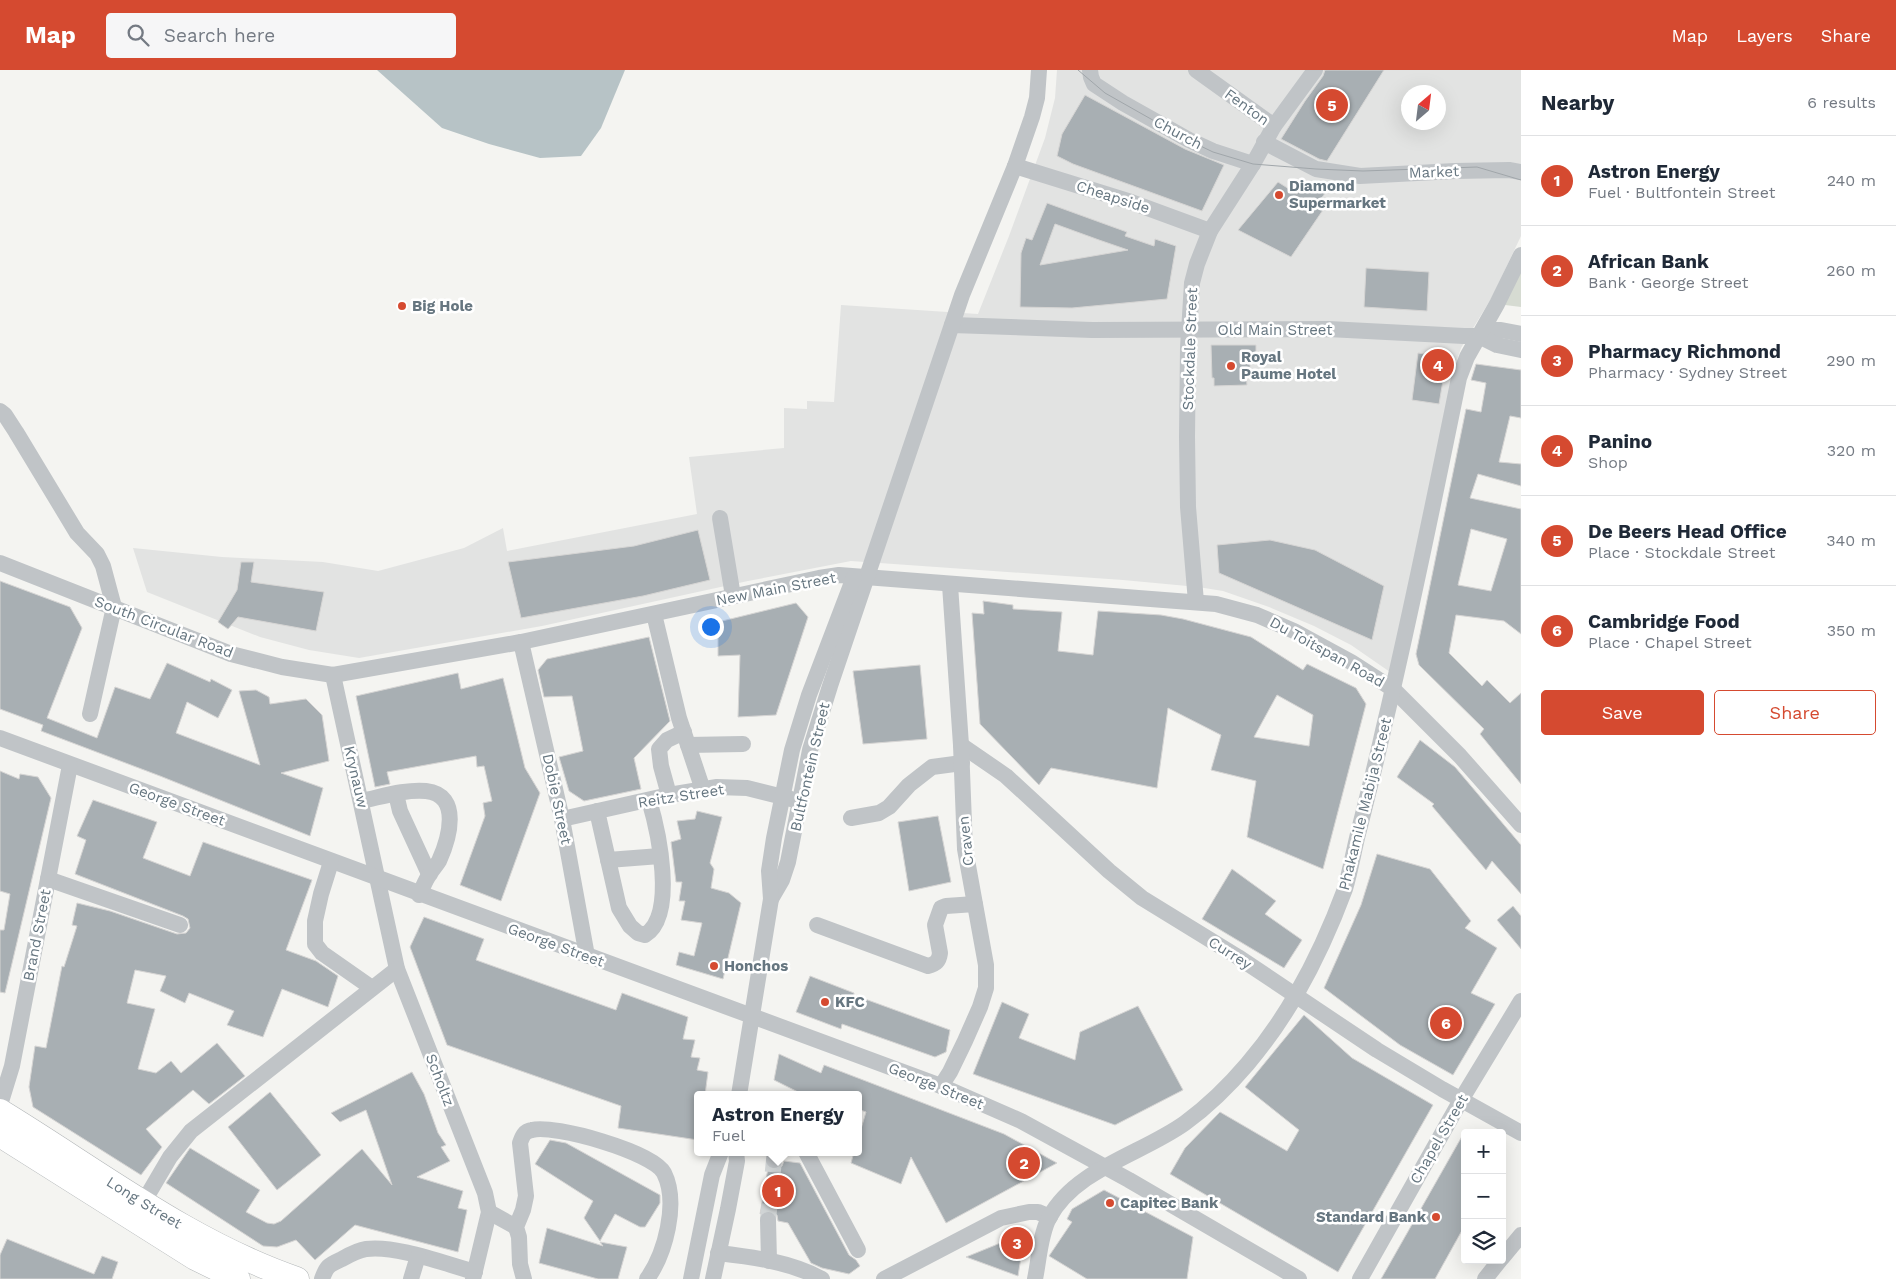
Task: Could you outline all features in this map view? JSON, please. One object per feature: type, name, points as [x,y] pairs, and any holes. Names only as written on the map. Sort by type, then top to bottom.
[{"type":"highway","name":"Long Street","points":[[0,1111],[142,1203],[212,1242],[264,1268],[297,1279]]},
{"type":"highway","name":"Long Street","points":[[0,1135],[195,1258],[238,1279]]},
{"type":"street","points":[[861,577],[962,295],[1015,166],[1037,98],[1039,70]]},
{"type":"street","name":"Church","points":[[1090,70],[1090,77],[1094,84],[1189,140],[1213,151],[1253,164]]},
{"type":"street","name":"Fenton","points":[[1196,70],[1274,126]]},
{"type":"street","name":"Stockdale Street","points":[[1196,602],[1188,499],[1187,427],[1192,283],[1210,231],[1253,164],[1274,126],[1316,70]]},
{"type":"street","name":"Market","points":[[1264,142],[1316,169],[1360,176],[1455,171],[1509,170],[1521,172]]},
{"type":"street","name":"Cheapside","points":[[1015,166],[1131,202],[1210,231]]},
{"type":"street","name":"Phakamile Mabija Street","points":[[1050,1217],[1060,1202],[1074,1189],[1106,1167],[1158,1141],[1209,1104],[1249,1062],[1283,1016],[1296,996],[1325,938],[1345,887],[1393,689],[1458,378],[1466,357],[1498,304],[1521,255]]},
{"type":"street","name":"Old Main Street","points":[[952,325],[1092,330],[1328,329],[1479,336]]},
{"type":"street","points":[[1479,336],[1491,330],[1521,334]]},
{"type":"street","points":[[1479,336],[1497,345],[1521,350]]},
{"type":"street","points":[[0,411],[13,426],[77,533],[96,554],[103,566],[114,607],[90,714]]},
{"type":"street","points":[[720,518],[733,596]]},
{"type":"street","name":"South Circular Road","points":[[0,563],[231,654],[282,667],[333,675]]},
{"type":"street","name":"New Main Street","points":[[333,675],[521,642],[819,578],[839,576],[1196,602]]},
{"type":"street","name":"Bultfontein Street","points":[[740,1091],[771,899],[769,871],[792,750],[809,695],[861,577]]},
{"type":"street","name":"Bultfontein Street","points":[[771,899],[782,880],[788,862],[810,750],[861,577]]},
{"type":"street","name":"Craven","points":[[941,1086],[965,1041],[986,988],[986,965],[965,849],[962,762],[950,584]]},
{"type":"street","name":"Du Toitspan Road","points":[[1196,602],[1216,604],[1257,615],[1308,638],[1351,662],[1393,689],[1460,756],[1521,825]]},
{"type":"street","points":[[654,614],[679,718],[703,790]]},
{"type":"street","name":"Dobie Street","points":[[521,642],[562,819],[587,956]]},
{"type":"street","name":"Krynauw","points":[[333,675],[379,880]]},
{"type":"street","name":"George Street","points":[[0,738],[379,880],[941,1086],[1021,1121],[1106,1167],[1299,1279]]},
{"type":"street","points":[[669,796],[661,766],[659,749],[667,740],[686,738],[743,744]]},
{"type":"street","name":"Currey","points":[[961,745],[1006,776],[1142,898],[1377,1050],[1521,1133]]},
{"type":"street","points":[[851,818],[879,813],[889,807],[920,775],[932,767],[962,762]]},
{"type":"street","name":"Brand Street","points":[[0,1105],[12,1066],[70,765]]},
{"type":"street","name":"Reitz Street","points":[[562,819],[717,787],[747,788],[800,801]]},
{"type":"street","points":[[361,801],[396,794],[425,791],[436,793],[446,800],[450,809],[449,827],[444,848],[438,864],[429,874],[419,894]]},
{"type":"street","points":[[396,794],[400,810],[429,874]]},
{"type":"street","points":[[597,811],[619,908],[630,926],[638,933],[645,935],[655,925],[662,906],[660,844],[650,800]]},
{"type":"street","points":[[608,860],[660,856]]},
{"type":"street","points":[[331,862],[315,920],[316,944],[322,953],[372,988]]},
{"type":"street","points":[[48,879],[180,926]]},
{"type":"street","name":"Scholtz","points":[[379,880],[397,969],[485,1193],[489,1212],[474,1276]]},
{"type":"street","points":[[817,924],[928,966],[934,964],[940,957],[934,925],[941,908],[975,904]]},
{"type":"street","points":[[142,1203],[170,1158],[191,1131],[397,969]]},
{"type":"street","name":"Chapel Street","points":[[1360,1279],[1461,1100],[1521,1001]]},
{"type":"street","points":[[0,1047],[16,1044]]},
{"type":"street","points":[[524,1279],[520,1264],[519,1237],[516,1227],[526,1196],[520,1158],[520,1143],[523,1135],[530,1130],[544,1129],[589,1138],[624,1148],[651,1162],[663,1172],[668,1188],[670,1211],[666,1242],[655,1267],[647,1279]]},
{"type":"street","points":[[691,1279],[712,1175],[719,1156]]},
{"type":"street","points":[[713,1279],[736,1156]]},
{"type":"street","points":[[808,1156],[858,1250]]},
{"type":"street","points":[[489,1212],[516,1227]]},
{"type":"street","points":[[884,1279],[1001,1218],[1038,1212],[1050,1217],[1046,1227],[1035,1279]]},
{"type":"street","points":[[768,1220],[769,1261]]},
{"type":"street","points":[[1506,1253],[1521,1235]]},
{"type":"street","points":[[322,1279],[329,1264],[366,1248],[384,1249],[418,1256],[474,1276]]},
{"type":"street","points":[[718,1253],[791,1266],[822,1279]]},
{"type":"street","points":[[411,1279],[418,1256]]},
{"type":"street","points":[[334,1279],[339,1268],[338,1261]]},
{"type":"street","points":[[1485,1279],[1497,1264]]},
{"type":"shaded area","points":[[377,70],[625,70],[601,128],[581,156],[540,158],[489,144],[442,128]]},
{"type":"shaded area","points":[[1057,70],[1521,70],[1521,236],[1492,297],[1461,348],[1454,369],[1390,672],[1351,645],[1314,626],[1269,607],[1223,591],[1123,580],[851,561],[748,581],[542,626],[359,658],[309,650],[260,637],[147,592],[133,548],[222,557],[323,562],[378,571],[464,548],[503,528],[507,551],[697,514],[689,457],[784,448],[784,408],[807,409],[807,401],[834,402],[841,305],[978,314],[1045,138],[1055,98]]},
{"type":"shaded area","points":[[1521,255],[1521,307],[1497,304]]},
{"type":"building","points":[[1325,70],[1384,70],[1327,161],[1319,159],[1281,139],[1323,76]]},
{"type":"building","points":[[1085,95],[1185,149],[1224,165],[1202,211],[1073,164],[1057,156],[1062,134]]},
{"type":"building","points":[[1278,182],[1297,194],[1301,186],[1328,189],[1316,206],[1323,210],[1291,257],[1238,230]]},
{"type":"building","points":[[1047,203],[1127,232],[1125,236],[1154,246],[1155,239],[1176,246],[1167,299],[1072,308],[1020,307],[1021,253],[1026,238],[1032,240]],"holes":[[[1055,224],[1128,250],[1040,265]]]},
{"type":"building","points":[[1366,268],[1429,272],[1427,311],[1364,307]]},
{"type":"building","name":"Royal Paume Hotel","points":[[1211,345],[1256,345],[1256,361],[1250,361],[1250,371],[1246,371],[1247,385],[1214,386]]},
{"type":"building","points":[[1418,353],[1447,357],[1439,404],[1412,400]]},
{"type":"building","points":[[1476,364],[1521,370],[1521,418],[1510,416],[1499,462],[1521,464],[1521,486],[1478,474],[1470,498],[1521,509],[1521,634],[1504,621],[1456,615],[1449,653],[1482,686],[1487,680],[1510,703],[1521,693],[1521,784],[1480,734],[1484,729],[1419,665],[1416,654],[1466,409],[1481,412],[1486,383],[1471,380]],"holes":[[[1471,529],[1507,539],[1491,591],[1458,585]]]},
{"type":"building","points":[[698,530],[710,580],[643,596],[521,618],[508,562],[634,546]]},
{"type":"building","points":[[1270,540],[1315,550],[1384,586],[1372,640],[1219,573],[1217,545]]},
{"type":"building","points":[[241,562],[254,562],[251,582],[324,592],[316,631],[238,617],[228,629],[218,622],[237,590]]},
{"type":"building","points":[[0,581],[70,607],[82,628],[47,718],[97,738],[115,687],[150,699],[167,663],[210,682],[211,679],[232,690],[218,718],[187,702],[176,733],[260,765],[239,691],[256,690],[269,697],[270,704],[306,699],[322,715],[329,761],[281,773],[323,788],[310,836],[41,731],[43,725],[0,709]]},
{"type":"building","points":[[983,601],[1013,605],[1013,609],[1062,612],[1058,651],[1093,655],[1098,611],[1161,615],[1183,619],[1251,637],[1303,670],[1307,664],[1356,688],[1366,704],[1323,869],[1247,837],[1256,781],[1211,770],[1221,735],[1168,708],[1157,788],[1051,768],[1039,785],[980,724],[972,613],[984,614]],"holes":[[[1277,695],[1313,715],[1309,746],[1254,737]]]},
{"type":"building","points":[[796,603],[808,617],[776,715],[738,717],[740,655],[718,656],[718,622]]},
{"type":"building","points":[[649,637],[670,721],[634,758],[641,789],[584,801],[569,791],[559,757],[583,751],[572,696],[544,697],[538,670],[547,659]]},
{"type":"building","points":[[920,665],[927,739],[863,744],[853,671]]},
{"type":"building","points":[[458,673],[461,689],[503,678],[525,768],[540,793],[501,901],[460,885],[485,816],[483,803],[492,801],[484,766],[477,767],[476,756],[387,772],[390,784],[375,787],[356,696]]},
{"type":"building","points":[[1420,740],[1455,767],[1521,845],[1521,894],[1492,861],[1486,870],[1432,806],[1434,804],[1397,777]]},
{"type":"building","points":[[0,771],[19,779],[20,774],[38,777],[51,798],[5,993],[0,992],[0,930],[4,930],[10,894],[0,891]]},
{"type":"building","points":[[93,800],[157,822],[143,858],[190,876],[203,842],[312,880],[286,950],[316,961],[338,976],[328,1007],[282,989],[263,1037],[227,1025],[234,1011],[189,993],[185,1003],[160,991],[166,976],[135,970],[127,1003],[155,1009],[138,1069],[156,1073],[171,1061],[181,1073],[217,1043],[245,1076],[209,1104],[193,1090],[146,1129],[162,1147],[141,1175],[33,1107],[29,1087],[35,1046],[46,1048],[62,966],[64,967],[77,926],[72,925],[77,903],[110,911],[177,934],[186,933],[190,928],[188,919],[183,916],[75,874],[86,840],[77,836]]},
{"type":"building","points":[[697,811],[722,817],[710,863],[714,869],[711,888],[729,893],[741,903],[723,979],[676,965],[679,952],[694,956],[702,923],[681,920],[685,901],[679,901],[682,882],[676,882],[671,842],[681,839],[677,821],[695,819]]},
{"type":"building","points":[[938,816],[951,882],[909,891],[898,822]]},
{"type":"building","points":[[1377,854],[1430,869],[1471,921],[1465,928],[1497,948],[1471,993],[1495,1004],[1453,1075],[1400,1045],[1324,988],[1361,905]]},
{"type":"building","points":[[1232,869],[1276,901],[1265,914],[1302,940],[1284,968],[1202,919]]},
{"type":"building","points":[[1513,906],[1521,916],[1521,949],[1497,920]]},
{"type":"building","points":[[424,917],[484,939],[476,960],[616,1010],[622,993],[688,1017],[683,1039],[695,1040],[691,1057],[700,1058],[697,1070],[708,1072],[706,1091],[694,1091],[694,1139],[618,1128],[621,1106],[447,1045],[410,947]]},
{"type":"building","points":[[810,976],[854,993],[854,995],[950,1030],[946,1052],[935,1057],[842,1024],[841,1029],[796,1012]]},
{"type":"building","points":[[1002,1002],[1029,1014],[1019,1038],[1075,1060],[1080,1032],[1138,1006],[1183,1090],[1115,1125],[973,1074]]},
{"type":"building","points":[[1304,1015],[1352,1058],[1433,1105],[1338,1272],[1170,1174],[1185,1148],[1220,1112],[1287,1151],[1299,1130],[1245,1087]]},
{"type":"building","points":[[779,1054],[821,1073],[824,1065],[1004,1134],[1057,1163],[946,1223],[911,1157],[901,1184],[851,1163],[853,1156],[862,1156],[862,1126],[866,1112],[862,1110],[862,1091],[796,1091],[774,1080]]},
{"type":"building","points":[[412,1072],[424,1094],[438,1133],[446,1145],[441,1147],[450,1161],[417,1177],[463,1191],[458,1208],[467,1210],[458,1252],[355,1225],[315,1260],[296,1240],[277,1247],[263,1246],[166,1183],[190,1148],[260,1190],[246,1212],[267,1223],[274,1224],[281,1221],[362,1149],[392,1185],[366,1110],[340,1122],[331,1113]]},
{"type":"building","points":[[270,1092],[321,1155],[277,1190],[228,1127]]},
{"type":"building","points":[[1461,1138],[1461,1232],[1435,1279],[1381,1279]]},
{"type":"building","points":[[550,1140],[566,1143],[660,1195],[660,1203],[645,1227],[640,1227],[615,1214],[600,1241],[584,1218],[593,1201],[535,1164]]},
{"type":"building","points":[[784,1161],[800,1163],[849,1255],[860,1266],[849,1274],[822,1268],[811,1263],[788,1223],[778,1221],[777,1215],[772,1211],[767,1210],[760,1214],[768,1168],[777,1169],[782,1166]]},
{"type":"building","points":[[1104,1190],[1193,1237],[1187,1279],[1087,1279],[1049,1256],[1072,1222],[1067,1219],[1072,1209]]},
{"type":"building","points":[[547,1228],[603,1246],[600,1242],[627,1247],[618,1279],[598,1279],[539,1263]]},
{"type":"building","points":[[1025,1233],[1018,1276],[966,1257]]},
{"type":"building","points":[[7,1239],[94,1274],[102,1256],[118,1262],[112,1279],[0,1279],[0,1255]]},
{"type":"tunnel","points":[[768,1220],[774,1160]]},
{"type":"tram line","points":[[1078,70],[1105,93],[1188,140],[1213,152],[1253,164],[1363,171],[1477,167],[1521,180]]},
{"type":"place","name":"De Beers Head Office","points":[[1332,105]]},
{"type":"place","name":"Diamond Supermarket","points":[[1279,195]]},
{"type":"place","name":"Big Hole","points":[[402,306]]},
{"type":"place","name":"Panino","points":[[1438,365]]},
{"type":"place","name":"Royal Paume Hotel","points":[[1231,366]]},
{"type":"place","name":"Honchos","points":[[714,966]]},
{"type":"place","name":"KFC","points":[[825,1002]]},
{"type":"place","name":"Cambridge Food","points":[[1446,1023]]},
{"type":"place","name":"African Bank","points":[[1024,1163]]},
{"type":"place","name":"Astron Energy","points":[[778,1191]]},
{"type":"place","name":"Capitec Bank","points":[[1110,1203]]},
{"type":"place","name":"Standard Bank","points":[[1436,1217]]},
{"type":"place","name":"Pharmacy Richmond","points":[[1017,1243]]}]
